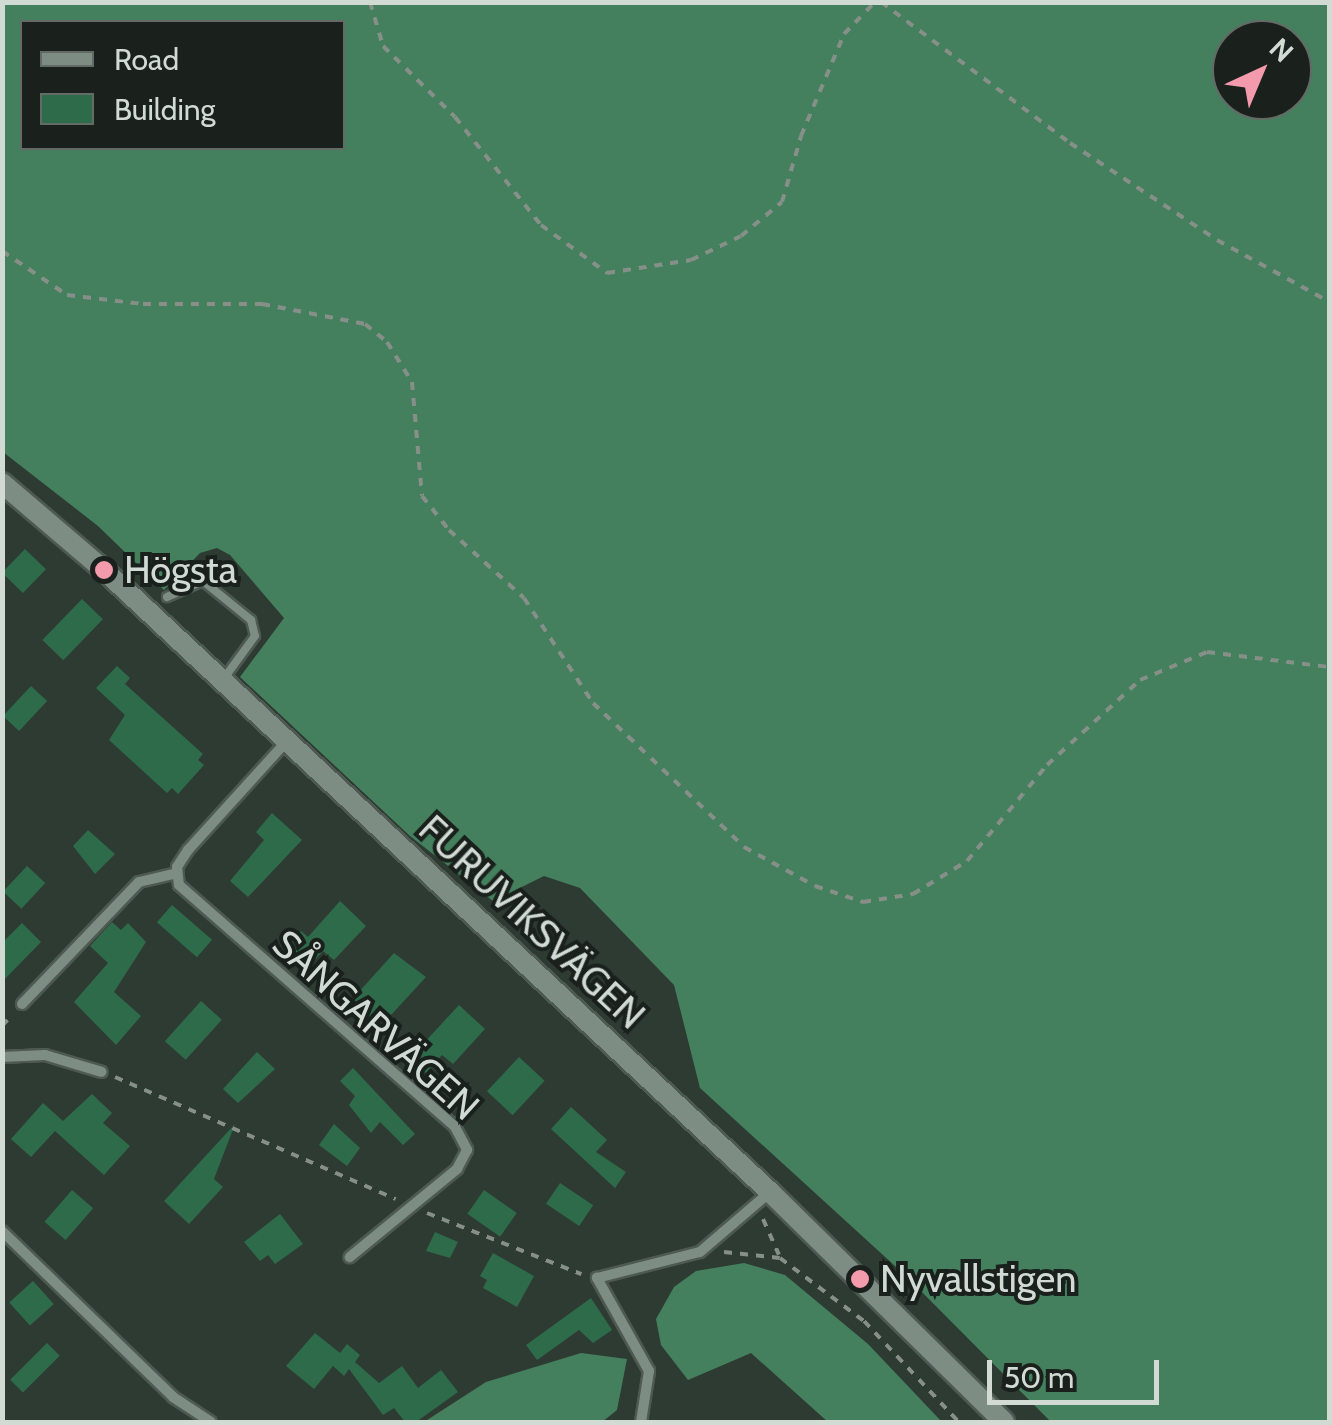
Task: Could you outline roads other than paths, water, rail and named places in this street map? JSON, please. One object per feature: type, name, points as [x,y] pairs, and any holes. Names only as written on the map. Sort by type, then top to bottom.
[{"type":"main road","name":"FURUVIKSVÄGEN","points":[[2,483],[221,681],[770,1192],[1004,1422]]},
{"type":"street","points":[[22,1004],[138,882],[177,873],[188,850],[286,742]]},
{"type":"street","name":"SÅNGARVÄGEN","points":[[177,873],[192,900],[460,1133],[466,1150],[462,1162],[350,1257]]},
{"type":"street","points":[[2,1057],[45,1054],[102,1072]]},
{"type":"street","points":[[641,1422],[650,1371],[597,1278],[700,1252],[770,1192]]},
{"type":"street","points":[[2,1230],[172,1397],[211,1422]]},
{"type":"lane","points":[[167,597],[203,582],[251,620],[250,646],[221,681]]},
{"type":"place","name":"Högsta","points":[[104,570]]},
{"type":"place","name":"Nyvallstigen","points":[[860,1279]]}]
